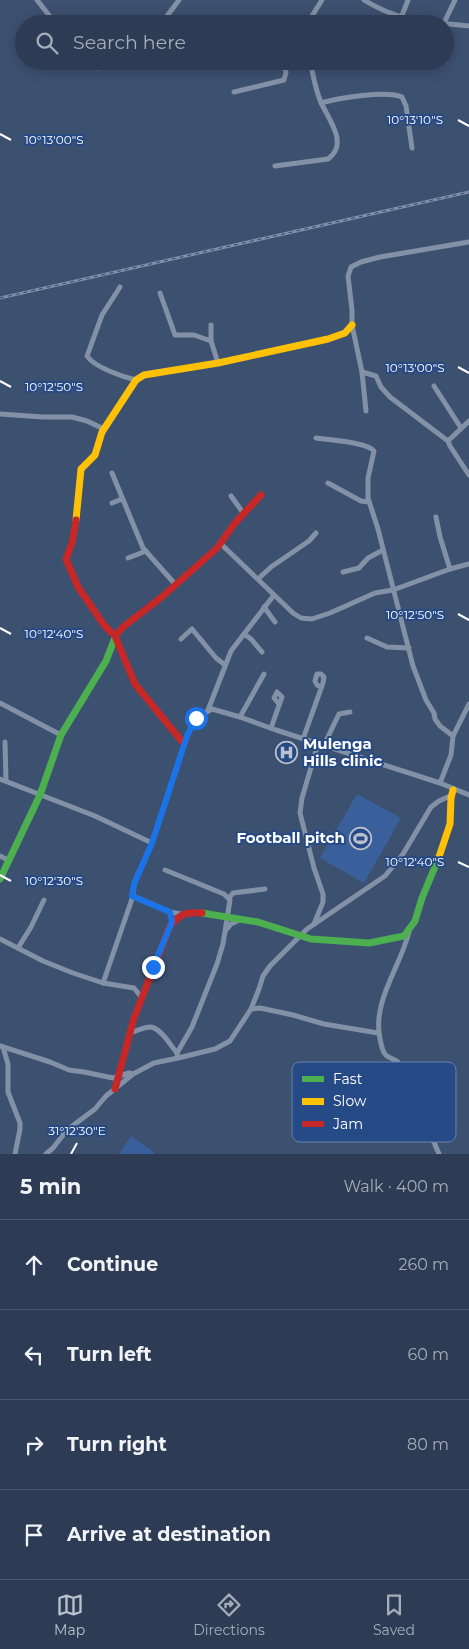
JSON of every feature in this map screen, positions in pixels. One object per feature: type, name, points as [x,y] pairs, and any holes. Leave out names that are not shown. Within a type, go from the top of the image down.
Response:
[{"type":"street","points":[[37,0],[49,15]]},
{"type":"street","points":[[168,15],[179,0]]},
{"type":"street","points":[[313,15],[322,0]]},
{"type":"street","points":[[364,0],[394,15]]},
{"type":"street","points":[[402,15],[408,0]]},
{"type":"street","points":[[448,15],[455,0]]},
{"type":"street","points":[[454,24],[469,26]]},
{"type":"street","points":[[234,92],[284,80],[285,70]]},
{"type":"street","points":[[275,166],[328,159],[333,155],[338,143],[337,134],[321,103],[312,70]]},
{"type":"street","points":[[321,103],[360,96],[400,95],[406,106],[412,148]]},
{"type":"street","points":[[366,411],[362,372],[352,325],[348,276],[351,267],[380,257],[469,242]]},
{"type":"street","points":[[120,287],[102,315],[87,356],[88,359],[99,366],[136,380]]},
{"type":"street","points":[[160,293],[175,335],[194,335],[211,341]]},
{"type":"street","points":[[210,325],[211,341],[218,363]]},
{"type":"street","points":[[184,744],[136,684],[115,636],[104,625],[78,587],[66,559],[72,543],[77,516],[81,469],[95,455],[104,429],[136,380],[144,375],[218,363],[342,335],[352,325]]},
{"type":"street","points":[[362,372],[376,376],[381,387],[390,397],[448,441],[469,475]]},
{"type":"street","points":[[434,386],[461,428]]},
{"type":"street","points":[[0,414],[72,417],[87,421],[104,429]]},
{"type":"street","points":[[448,441],[469,421]]},
{"type":"street","points":[[316,438],[346,442],[371,448],[374,451],[368,478],[369,502],[409,648],[420,684],[435,719],[440,726],[453,736]]},
{"type":"street","points":[[112,473],[117,480],[136,535],[146,551],[175,584]]},
{"type":"street","points":[[328,483],[361,501],[369,502]]},
{"type":"street","points":[[0,879],[40,795],[61,735],[106,661],[115,636],[137,615],[163,596],[217,548],[230,529],[261,495]]},
{"type":"street","points":[[230,496],[244,514]]},
{"type":"street","points":[[112,504],[122,498]]},
{"type":"street","points":[[436,517],[450,569]]},
{"type":"street","points":[[258,579],[271,567],[309,541],[316,533]]},
{"type":"street","points":[[220,543],[293,614],[301,618],[312,619],[375,593],[393,590],[469,564]]},
{"type":"street","points":[[343,572],[359,568],[368,558],[383,550]]},
{"type":"street","points":[[128,558],[146,551]]},
{"type":"street","points":[[208,710],[231,651],[274,595]]},
{"type":"street","points":[[264,607],[275,622]]},
{"type":"street","points":[[181,639],[192,629],[216,658],[225,665]]},
{"type":"street","points":[[244,634],[262,652]]},
{"type":"street","points":[[367,638],[387,647],[409,648]]},
{"type":"street","points":[[240,716],[264,674]]},
{"type":"street","points":[[303,739],[321,687]]},
{"type":"street","points":[[0,703],[61,735]]},
{"type":"street","points":[[271,728],[279,704]]},
{"type":"street","points":[[440,784],[451,755],[453,736],[469,704]]},
{"type":"street","points":[[103,982],[132,896],[134,884],[152,843],[184,744],[196,718],[208,710],[212,709],[240,716],[440,784],[452,793],[469,795]]},
{"type":"street","points":[[314,924],[323,901],[323,894],[314,868],[300,812],[302,798],[321,745],[339,714],[350,712]]},
{"type":"street","points":[[5,742],[3,780],[94,816],[152,843]]},
{"type":"street","points":[[46,1154],[67,1130],[133,1074],[154,1063],[215,1049],[226,1044],[234,1037],[251,1009],[265,972],[314,924],[385,876],[403,854],[431,807],[452,793]]},
{"type":"street","points":[[398,1062],[384,1054],[377,1025],[379,1012],[409,932],[419,911],[422,894],[444,849],[452,814],[452,793]]},
{"type":"street","points":[[0,856],[8,860]]},
{"type":"street","points":[[165,870],[224,894],[229,898]]},
{"type":"street","points":[[178,1056],[217,964],[226,931],[229,898],[233,893],[266,890]]},
{"type":"street","points":[[132,896],[170,912],[181,914],[196,912],[228,916],[278,927],[311,939],[369,943],[400,938],[409,932]]},
{"type":"street","points":[[18,948],[44,900]]},
{"type":"street","points":[[170,912],[172,922]]},
{"type":"street","points":[[115,1089],[146,984],[172,922],[181,914]]},
{"type":"street","points":[[226,931],[232,924],[241,919]]},
{"type":"street","points":[[0,939],[43,961],[103,982],[134,988],[140,988],[146,984]]},
{"type":"street","points":[[134,988],[142,998]]},
{"type":"street","points":[[251,1009],[260,1008],[324,1024],[378,1033]]},
{"type":"street","points":[[130,1033],[146,1028],[155,1028],[178,1056]]},
{"type":"street","points":[[2,1047],[69,1070],[111,1078],[118,1078],[129,1073],[133,1074]]},
{"type":"street","points":[[2,1047],[8,1064],[8,1092],[20,1123],[15,1154]]},
{"type":"street","points":[[434,1142],[439,1154]]},
{"type":"shaded area","name":"Football pitch","points":[[357,794],[401,818],[364,883],[320,858]]},
{"type":"shaded area","points":[[131,1136],[154,1152],[153,1154],[119,1154]]},
{"type":"railway","points":[[0,298],[469,192]]},
{"type":"traffic: fast","points":[[0,879],[40,795],[61,735],[106,661],[116,635]]},
{"type":"traffic: fast","points":[[202,913],[258,922],[311,939],[369,943],[404,936],[415,921],[422,898],[439,857]]},
{"type":"traffic: slow","points":[[76,520],[81,469],[95,455],[102,432],[136,380],[144,375],[218,363],[328,339],[345,333],[352,325]]},
{"type":"traffic: slow","points":[[439,857],[450,824],[453,790]]},
{"type":"traffic: jam","points":[[116,635],[217,548],[235,523],[261,495]]},
{"type":"traffic: jam","points":[[76,520],[72,543],[66,559],[78,587],[104,625],[115,636],[135,684],[184,744]]},
{"type":"traffic: jam","points":[[115,1089],[134,1018],[170,926],[184,914],[202,913]]},
{"type":"place","name":"Mulenga Hills clinic","points":[[287,753]]},
{"type":"place","name":"Football pitch","points":[[361,838]]},
{"type":"route","points":[[153,967],[172,922],[171,916],[170,912],[132,896],[134,884],[152,843],[154,832],[187,736],[196,718]]}]
